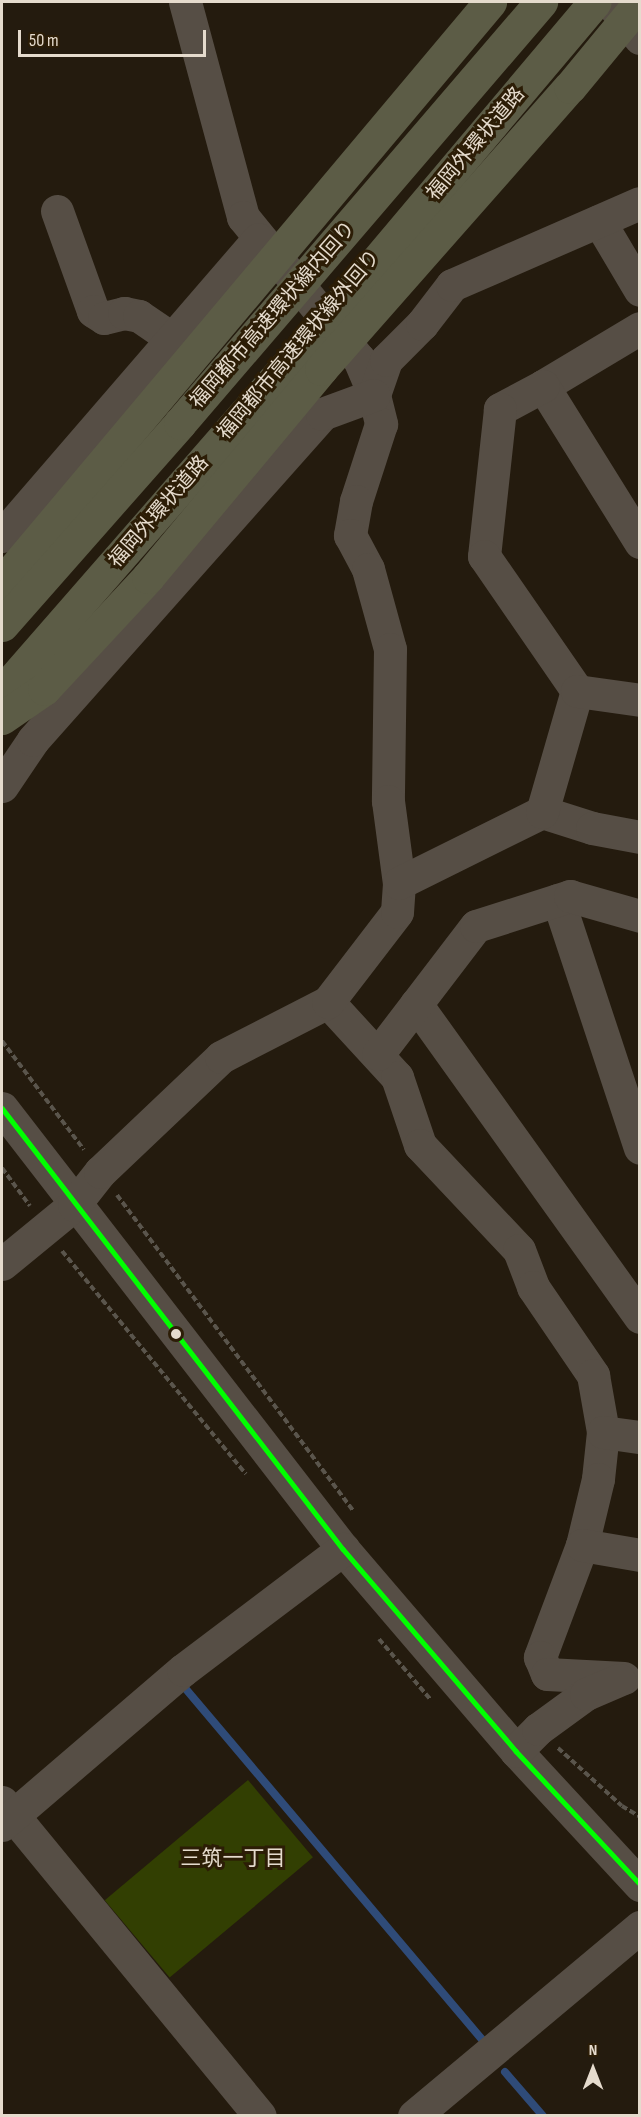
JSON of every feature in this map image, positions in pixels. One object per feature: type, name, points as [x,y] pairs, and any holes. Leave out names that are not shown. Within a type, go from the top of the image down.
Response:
[{"type":"highway","points":[[359,154],[409,80],[475,2]]},
{"type":"highway","points":[[2,583],[14,542],[359,154],[490,2]]},
{"type":"highway","points":[[2,617],[293,280],[528,2]]},
{"type":"highway","name":"福岡都市高速環状線内回り","points":[[2,624],[188,414],[541,2]]},
{"type":"highway","name":"福岡外環状道路","points":[[2,692],[326,321],[594,2]]},
{"type":"highway","name":"福岡都市高速環状線外回り","points":[[2,686],[214,445],[594,2]]},
{"type":"highway","points":[[2,718],[44,689],[148,577],[321,369],[570,87],[639,2]]},
{"type":"street","points":[[2,1264],[74,1205],[100,1172],[221,1057],[328,1002],[397,912],[399,883],[388,801],[390,649],[368,569],[350,535],[356,501],[381,424],[374,395],[359,359],[243,218],[185,2]]},
{"type":"street","points":[[610,2],[639,38]]},
{"type":"street","points":[[374,395],[386,360],[422,324],[452,285],[639,203]]},
{"type":"street","points":[[57,211],[93,311],[104,318],[124,313],[139,316],[174,340]]},
{"type":"street","points":[[599,221],[639,290]]},
{"type":"street","points":[[14,542],[174,340],[258,239]]},
{"type":"street","points":[[639,328],[543,386],[500,408],[484,556],[577,691],[639,700]]},
{"type":"street","points":[[543,386],[639,542]]},
{"type":"street","points":[[2,786],[33,740],[322,414],[374,395]]},
{"type":"street","points":[[542,812],[577,691]]},
{"type":"street","points":[[399,883],[542,812],[592,828],[639,837]]},
{"type":"street","points":[[378,1054],[476,926],[570,896],[639,916]]},
{"type":"street","points":[[558,900],[639,1148]]},
{"type":"street","points":[[328,1002],[397,1077],[420,1144],[519,1250],[533,1287],[593,1375],[603,1432],[598,1479],[582,1545],[540,1657],[547,1674],[632,1678]]},
{"type":"street","points":[[416,1004],[639,1317]]},
{"type":"street","points":[[2,1108],[74,1205],[343,1549],[526,1740],[600,1840],[639,1885]]},
{"type":"street","points":[[603,1432],[639,1437]]},
{"type":"street","points":[[582,1545],[639,1555]]},
{"type":"street","points":[[260,2115],[5,1814],[183,1670],[343,1549]]},
{"type":"street","points":[[526,1740],[586,1694],[632,1678]]},
{"type":"street","points":[[600,1840],[639,1854]]},
{"type":"street","points":[[414,2115],[639,1927]]},
{"type":"path","points":[[2,1041],[360,1520]]},
{"type":"path","points":[[526,1740],[639,1817]]},
{"type":"green space","points":[[248,1780],[313,1857],[170,1978],[105,1900]]},
{"type":"waterway","points":[[185,1688],[482,2040]]},
{"type":"waterway","points":[[505,2072],[543,2116]]},
{"type":"transit line","points":[[2,1108],[343,1549],[516,1751],[640,1884]]},
{"type":"district","name":"三筑一丁目","points":[[233,1859]]}]
